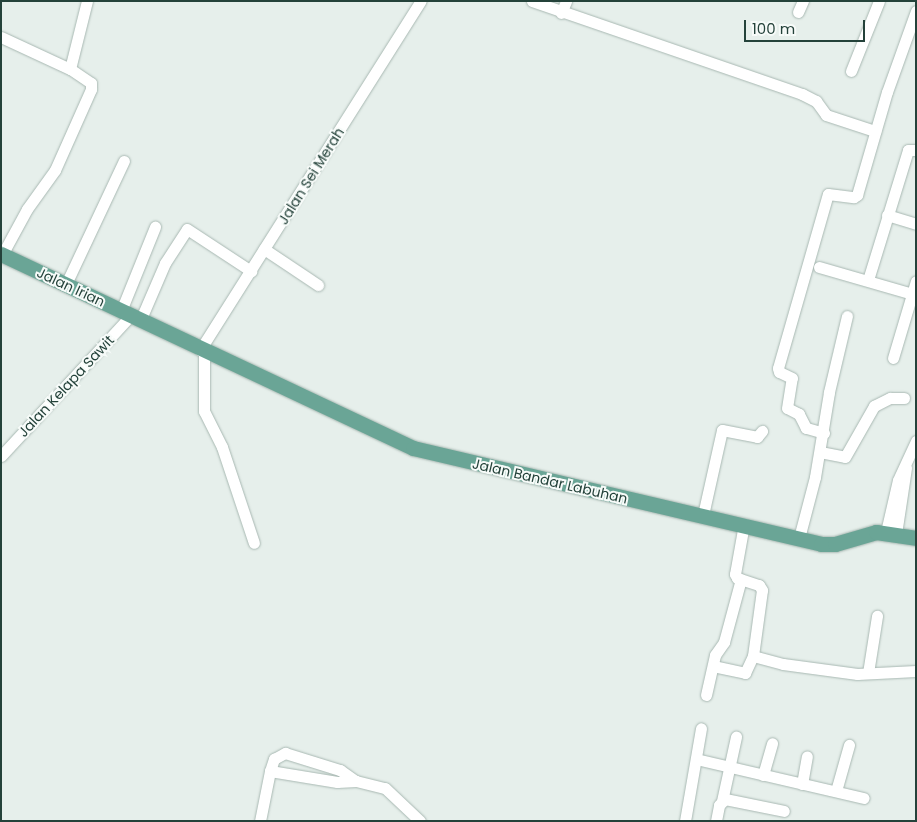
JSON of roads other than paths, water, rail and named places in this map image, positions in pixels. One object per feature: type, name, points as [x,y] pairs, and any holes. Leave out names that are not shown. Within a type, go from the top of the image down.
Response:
[{"type":"main road","name":"Jalan Irian","points":[[2,254],[202,351]]},
{"type":"main road","name":"Jalan Bandar Labuhan","points":[[202,351],[413,448],[829,545],[891,533],[916,538]]},
{"type":"street","points":[[70,69],[87,1]]},
{"type":"street","name":"Jalan Sei Merah","points":[[202,351],[264,249],[421,1]]},
{"type":"street","points":[[532,1],[561,13],[802,94],[816,101],[826,115],[875,131]]},
{"type":"street","points":[[561,13],[566,1]]},
{"type":"street","points":[[850,71],[879,1]]},
{"type":"street","points":[[824,433],[806,428],[799,414],[787,408],[792,378],[779,372],[778,368],[828,194],[857,196],[875,131],[916,10]]},
{"type":"street","points":[[1,36],[70,69],[91,83],[91,89],[55,170],[27,209],[2,254]]},
{"type":"street","points":[[868,280],[886,215],[908,150],[916,150]]},
{"type":"street","points":[[66,284],[124,160]]},
{"type":"street","points":[[886,215],[916,224]]},
{"type":"street","points":[[130,316],[155,227]]},
{"type":"street","points":[[130,316],[187,230],[251,271]]},
{"type":"street","points":[[264,249],[318,285]]},
{"type":"street","points":[[819,267],[914,294]]},
{"type":"street","points":[[893,358],[914,294],[916,281]]},
{"type":"street","name":"Jalan Kelapa Sawit","points":[[1,456],[130,316]]},
{"type":"street","points":[[799,538],[820,452],[829,392],[847,316]]},
{"type":"street","points":[[202,351],[201,386],[204,410],[222,448],[254,543]]},
{"type":"street","points":[[820,452],[845,457],[874,406],[890,398],[904,398]]},
{"type":"street","points":[[703,515],[722,430],[757,438],[762,430]]},
{"type":"street","points":[[891,533],[906,468],[916,441]]},
{"type":"street","points":[[712,666],[745,673],[754,656],[762,590],[759,585],[737,578],[735,571],[744,524]]},
{"type":"street","points":[[706,695],[715,655],[724,642],[741,579]]},
{"type":"street","points":[[868,674],[877,616]]},
{"type":"street","points":[[754,656],[783,664],[868,674],[895,670],[916,671]]},
{"type":"street","points":[[685,821],[701,728]]},
{"type":"street","points":[[716,821],[736,737]]},
{"type":"street","points":[[763,775],[772,742]]},
{"type":"street","points":[[836,792],[849,745]]},
{"type":"street","points":[[260,821],[270,771],[277,756],[285,753],[340,770],[356,781]]},
{"type":"street","points":[[802,784],[807,756]]},
{"type":"street","points":[[696,759],[864,798]]},
{"type":"street","points":[[270,771],[337,782],[356,781],[385,788],[420,821]]},
{"type":"street","points":[[722,801],[725,799],[784,812]]}]
